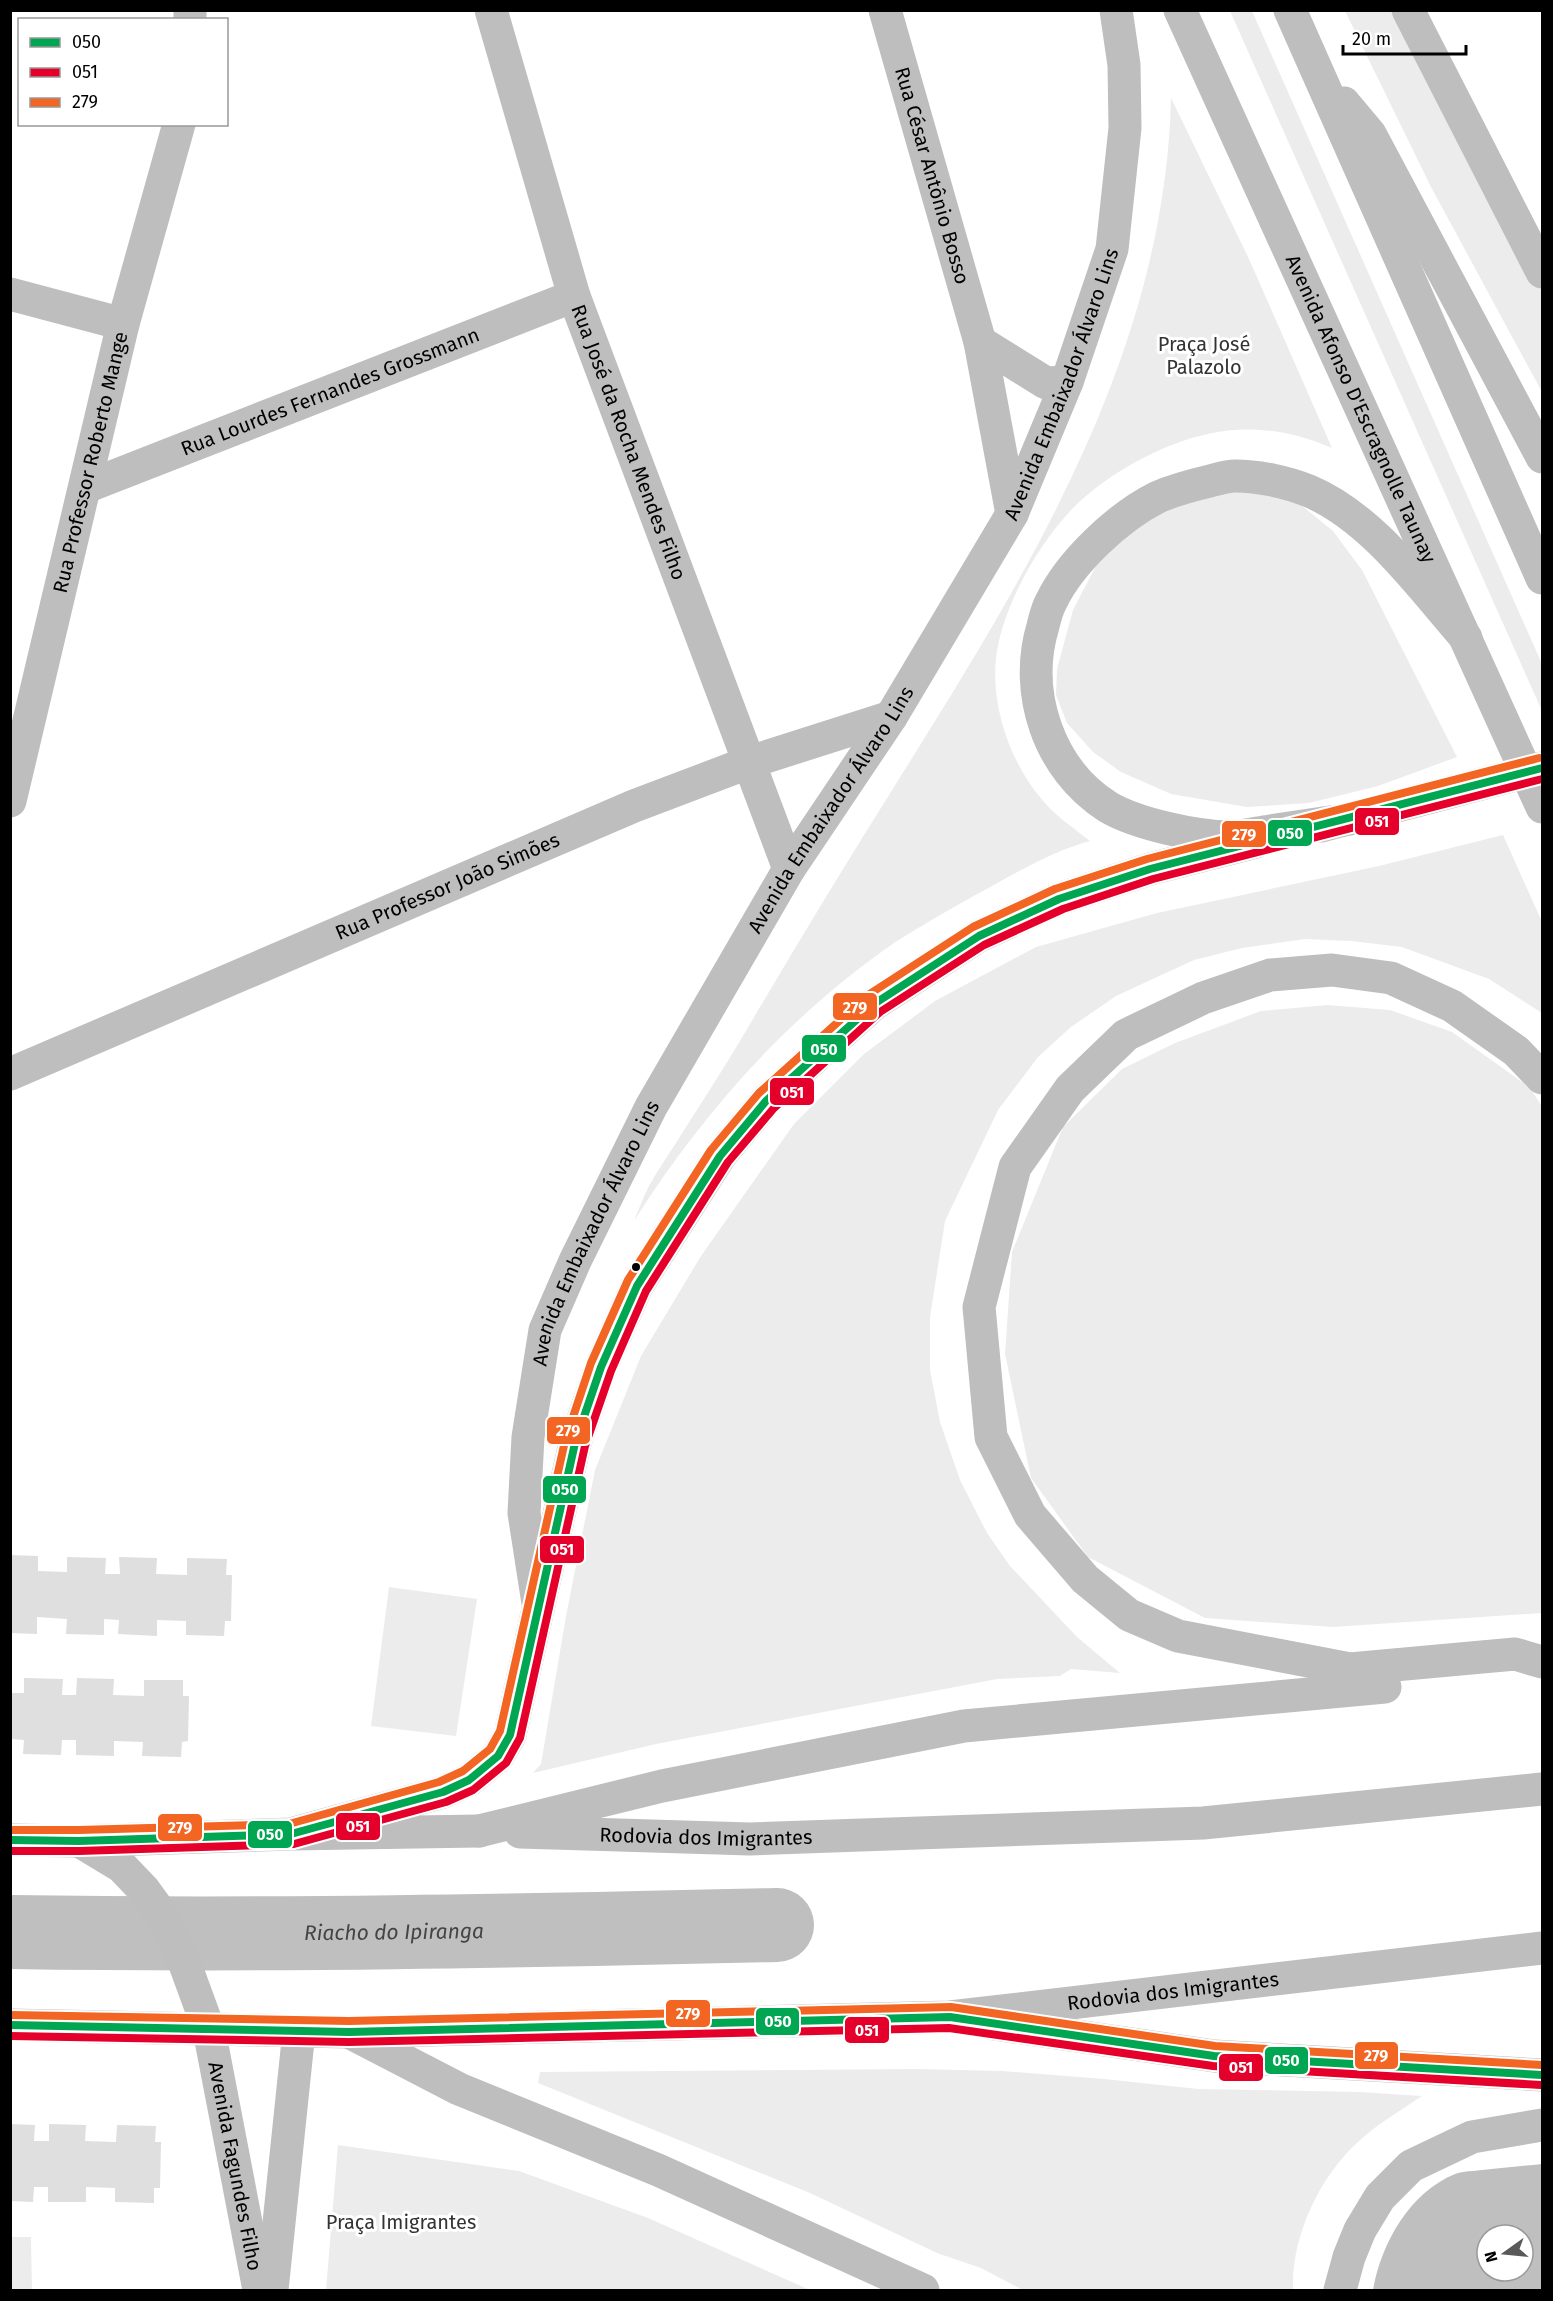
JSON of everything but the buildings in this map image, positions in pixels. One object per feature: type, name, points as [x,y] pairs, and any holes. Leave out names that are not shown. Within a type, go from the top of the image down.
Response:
[{"type":"main road","name":"Rua José da Rocha Mendes Filho","points":[[491,10],[574,296],[789,868]]},
{"type":"main road","name":"Rua César Antônio Bosso","points":[[885,10],[980,342],[1012,514]]},
{"type":"main road","name":"Avenida Embaixador Álvaro Lins","points":[[538,1603],[524,1513],[528,1437],[545,1330],[575,1261],[651,1107],[789,868],[891,717],[1012,514],[1067,382],[1113,249],[1125,129],[1124,66],[1116,10]]},
{"type":"main road","name":"Avenida Afonso D'Escragnolle Taunay","points":[[1180,10],[1542,807]]},
{"type":"main road","points":[[1290,10],[1542,578]]},
{"type":"main road","points":[[1408,10],[1542,272]]},
{"type":"main road","points":[[1319,75],[1370,134],[1542,457]]},
{"type":"main road","name":"Rua Professor Roberto Mange","points":[[10,801],[123,324],[178,126]]},
{"type":"main road","points":[[10,294],[123,324]]},
{"type":"main road","name":"Rua Lourdes Fernandes Grossmann","points":[[86,487],[574,296]]},
{"type":"main road","points":[[980,342],[1046,383],[1067,382]]},
{"type":"main road","points":[[1350,819],[1230,837],[1152,825],[1109,807],[1086,789],[1064,765],[1051,741],[1040,710],[1035,675],[1039,639],[1050,603],[1062,583],[1096,544],[1125,517],[1158,497],[1195,484],[1234,476],[1272,480],[1309,491],[1346,513],[1383,543],[1466,638]]},
{"type":"main road","name":"Rua Professor João Simões","points":[[10,1074],[634,806],[750,762],[891,717]]},
{"type":"main road","points":[[291,1834],[443,1792],[469,1780],[498,1756],[510,1735],[575,1443],[601,1367],[637,1286],[720,1156],[766,1101],[874,1004],[979,936],[1059,899],[1149,868],[1350,819],[1542,768]]},
{"type":"main road","points":[[1542,1078],[1516,1051],[1452,1006],[1391,978],[1332,970],[1270,975],[1203,998],[1126,1035],[1070,1089],[1015,1167],[979,1307],[991,1437],[1030,1515],[1085,1579],[1129,1615],[1178,1636],[1350,1669],[1515,1654],[1542,1662]]},
{"type":"main road","points":[[10,1840],[79,1841],[479,1831],[662,1786],[964,1726],[1542,1672]]},
{"type":"main road","name":"Rodovia dos Imigrantes","points":[[479,1831],[750,1839],[1203,1823],[1542,1789]]},
{"type":"main road","name":"Avenida Fagundes Filho","points":[[79,1841],[122,1867],[144,1890],[165,1919],[186,1968],[209,2030],[259,2290]]},
{"type":"main road","name":"Rodovia dos Imigrantes","points":[[10,2025],[349,2032],[950,2017],[1542,1948]]},
{"type":"main road","points":[[950,2017],[1214,2056],[1542,2075]]},
{"type":"main road","points":[[272,2290],[299,2031]]},
{"type":"main road","points":[[349,2032],[459,2090],[658,2170],[923,2290]]},
{"type":"main road","points":[[1341,2290],[1348,2257],[1360,2230],[1380,2197],[1411,2166],[1473,2137],[1542,2125]]},
{"type":"green space","points":[[1230,11],[1252,11],[1542,664],[1542,711]]},
{"type":"green space","points":[[1345,11],[1397,11],[1542,286],[1542,392],[1431,187]]},
{"type":"green space","name":"Praça José Palazolo","points":[[1171,98],[1249,259],[1332,448],[1302,437],[1271,431],[1224,431],[1191,438],[1155,452],[1105,481],[1090,492],[1064,518],[1026,572],[1008,612],[997,651],[996,689],[1003,728],[1028,781],[1050,809],[1090,841],[1033,864],[928,922],[897,941],[820,1000],[751,1068],[719,1104],[689,1142],[634,1221],[655,1175],[732,1054],[992,626],[1038,544],[1080,460],[1116,373],[1144,284],[1163,193]]},
{"type":"green space","points":[[1252,489],[1301,505],[1333,531],[1362,570],[1457,757],[1378,786],[1309,803],[1247,807],[1171,794],[1121,772],[1093,752],[1067,723],[1056,695],[1057,669],[1073,610],[1098,562],[1141,520],[1198,496]]},
{"type":"green space","points":[[1503,835],[1542,922],[1542,1013],[1489,979],[1402,947],[1305,939],[1242,948],[1194,960],[1116,996],[1071,1027],[1038,1057],[998,1110],[945,1221],[930,1317],[930,1370],[940,1422],[960,1480],[987,1533],[1010,1566],[1077,1637],[1120,1673],[1071,1669],[1060,1676],[997,1679],[656,1744],[533,1773],[541,1764],[566,1616],[595,1470],[641,1356],[701,1256],[794,1124],[864,1054],[935,1001],[1036,947],[1157,913],[1379,866]]},
{"type":"green space","points":[[1327,1005],[1390,1010],[1452,1032],[1529,1087],[1542,1106],[1542,1613],[1333,1627],[1205,1618],[1088,1557],[1031,1478],[1005,1354],[1012,1252],[1063,1127],[1122,1069],[1175,1043],[1261,1011]]},
{"type":"green space","points":[[389,1587],[477,1599],[456,1736],[371,1726]]},
{"type":"green space","points":[[916,2069],[1002,2071],[1198,2089],[1360,2092],[1422,2096],[1365,2135],[1331,2173],[1320,2190],[1302,2230],[1294,2270],[1293,2290],[1023,2290],[981,2268],[937,2253],[810,2193],[538,2083],[540,2072]]},
{"type":"green space","name":"Praça Imigrantes","points":[[338,2145],[519,2171],[648,2218],[810,2290],[326,2290]]},
{"type":"green space","points":[[11,2237],[31,2237],[32,2290],[11,2290]]},
{"type":"shaded area","points":[[1542,2164],[1542,2290],[1373,2290],[1390,2238],[1411,2207],[1439,2183],[1455,2174]]},
{"type":"waterway","name":"Riacho do Ipiranga","points":[[10,1932],[394,1932],[777,1925]]},
{"type":"transit line","name":"279","points":[[10,1830],[289,1824],[439,1782],[463,1771],[490,1749],[500,1731],[565,1441],[591,1363],[628,1280],[711,1150],[759,1093],[868,995],[973,927],[1055,889],[1147,859],[1539,758]]},
{"type":"transit line","name":"050","points":[[10,1840],[79,1841],[291,1834],[443,1792],[469,1780],[498,1756],[510,1735],[575,1443],[601,1367],[637,1286],[720,1156],[766,1101],[874,1004],[979,936],[1059,899],[1150,869],[1542,768]]},
{"type":"transit line","name":"051","points":[[10,1851],[294,1844],[446,1802],[473,1790],[506,1763],[520,1738],[585,1446],[611,1371],[646,1291],[728,1162],[774,1108],[880,1012],[984,945],[1063,909],[1153,879],[1542,779]]},
{"type":"transit line","name":"279","points":[[10,2015],[349,2021],[951,2007],[1215,2046],[1542,2065]]},
{"type":"transit line","name":"050","points":[[10,2025],[349,2032],[950,2017],[1214,2056],[1542,2075]]},
{"type":"transit line","name":"051","points":[[10,2036],[349,2042],[949,2028],[1213,2066],[1541,2085]]}]
